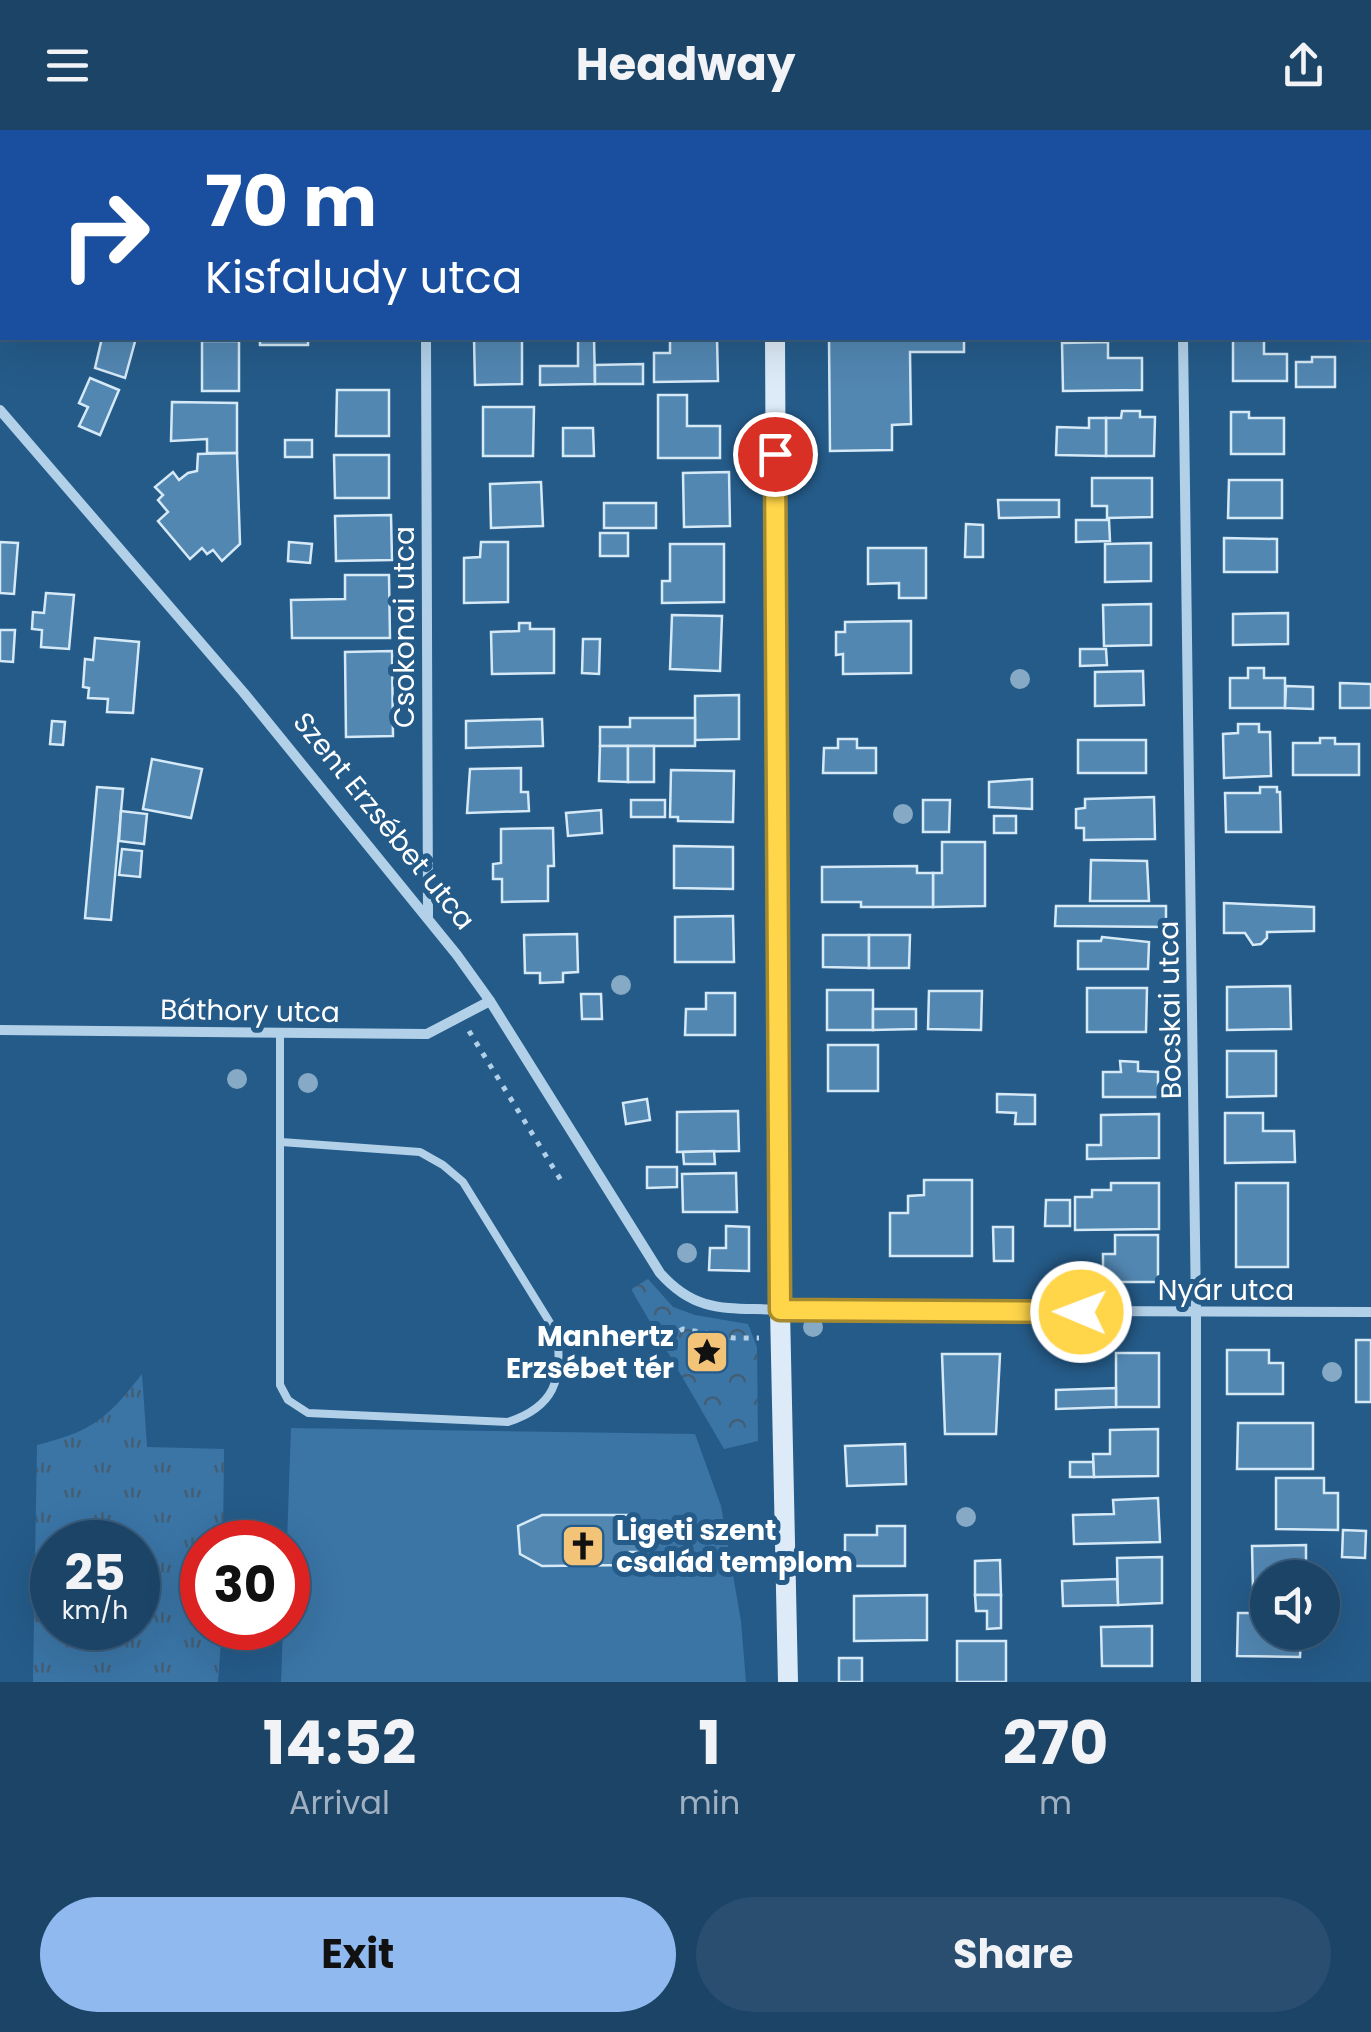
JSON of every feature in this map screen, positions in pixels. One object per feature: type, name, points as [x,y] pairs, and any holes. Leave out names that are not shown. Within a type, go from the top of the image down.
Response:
[{"type":"street","name":"Csokonai utca","points":[[426,340],[428,917]]},
{"type":"street","points":[[775,340],[780,1310],[788,1682]]},
{"type":"street","name":"Bocskai utca","points":[[1183,340],[1196,1313],[1196,1682]]},
{"type":"street","name":"Szent Erzsébet utca","points":[[0,410],[244,693],[428,917],[490,1001],[660,1273],[684,1296],[714,1308],[780,1310]]},
{"type":"street","name":"Báthory utca","points":[[0,1030],[427,1034],[490,1001]]},
{"type":"street","name":"Nyár utca","points":[[780,1310],[1371,1312]]},
{"type":"lane","points":[[280,1033],[280,1385],[288,1400],[308,1413],[508,1422],[532,1414],[548,1397],[556,1375],[560,1354],[557,1334],[463,1182],[420,1152],[281,1142]]},
{"type":"path","points":[[460,1018],[562,1182]]},
{"type":"path","points":[[657,1344],[683,1329],[734,1338],[782,1339]]},
{"type":"path","points":[[647,1540],[768,1539]]},
{"type":"green space","points":[[648,1279],[673,1307],[748,1324],[757,1347],[758,1441],[724,1449],[631,1289]]},
{"type":"green space","points":[[142,1374],[147,1447],[224,1449],[223,1520],[180,1520],[180,1650],[220,1650],[218,1682],[33,1682],[34,1650],[160,1650],[160,1520],[36,1520],[37,1445],[86,1428],[108,1413]]},
{"type":"green space","points":[[291,1428],[695,1434],[721,1506],[741,1621],[746,1682],[281,1682],[282,1650],[310,1650],[310,1520],[288,1520]]},
{"type":"building","points":[[102,340],[135,340],[125,378],[95,368]]},
{"type":"building","points":[[260,340],[308,340],[308,345],[260,345]]},
{"type":"building","points":[[474,340],[522,340],[522,384],[475,385]]},
{"type":"building","points":[[578,340],[594,340],[595,384],[540,385],[540,366],[578,366]]},
{"type":"building","points":[[670,340],[717,340],[718,381],[654,382],[654,353],[670,353]]},
{"type":"building","points":[[829,340],[964,340],[964,352],[910,352],[911,424],[892,425],[892,450],[830,451]]},
{"type":"building","points":[[1233,340],[1264,340],[1264,354],[1287,354],[1287,381],[1233,381]]},
{"type":"building","points":[[202,341],[239,341],[239,391],[202,391]]},
{"type":"building","points":[[1108,342],[1108,358],[1142,358],[1142,390],[1063,391],[1062,343]]},
{"type":"building","points":[[1312,357],[1335,357],[1335,387],[1296,387],[1296,362],[1312,362]]},
{"type":"building","points":[[643,364],[643,384],[595,384],[595,365]]},
{"type":"building","points":[[90,378],[119,390],[100,435],[79,426],[88,407],[79,403]]},
{"type":"building","points":[[337,390],[389,390],[389,436],[336,436]]},
{"type":"building","points":[[658,395],[687,395],[687,426],[720,426],[720,458],[658,458]]},
{"type":"building","points":[[172,402],[237,403],[237,453],[207,453],[207,439],[171,441]]},
{"type":"building","points":[[483,407],[534,407],[533,456],[483,456]]},
{"type":"building","points":[[1122,411],[1140,411],[1140,417],[1155,417],[1154,456],[1106,456],[1106,418],[1121,418]]},
{"type":"building","points":[[1231,412],[1249,412],[1249,418],[1284,418],[1284,454],[1231,454]]},
{"type":"building","points":[[1089,418],[1106,418],[1106,456],[1056,455],[1057,427],[1089,428]]},
{"type":"building","points":[[563,428],[593,428],[594,456],[563,456]]},
{"type":"building","points":[[285,440],[312,440],[312,457],[285,457]]},
{"type":"building","points":[[237,453],[240,544],[222,561],[213,550],[207,554],[202,548],[190,559],[158,521],[168,512],[158,500],[163,495],[155,487],[173,472],[179,480],[197,471],[198,454]]},
{"type":"building","points":[[334,455],[389,455],[389,498],[335,498]]},
{"type":"building","points":[[729,472],[730,526],[684,527],[683,473]]},
{"type":"building","points":[[1092,478],[1152,478],[1152,517],[1107,518],[1107,506],[1092,506]]},
{"type":"building","points":[[1229,480],[1282,480],[1282,518],[1228,518]]},
{"type":"building","points":[[541,482],[543,526],[491,528],[490,484]]},
{"type":"building","points":[[998,500],[1059,500],[1059,517],[999,518]]},
{"type":"building","points":[[604,503],[656,503],[656,528],[604,528]]},
{"type":"building","points":[[391,515],[392,560],[336,561],[335,516]]},
{"type":"building","points":[[1076,520],[1109,520],[1110,541],[1076,542]]},
{"type":"building","points":[[966,524],[983,525],[983,557],[965,557]]},
{"type":"building","points":[[600,533],[628,533],[628,556],[600,556]]},
{"type":"building","points":[[1224,538],[1277,539],[1277,572],[1224,572]]},
{"type":"building","points":[[0,542],[18,543],[14,594],[0,593]]},
{"type":"building","points":[[289,542],[312,544],[310,563],[288,561]]},
{"type":"building","points":[[481,542],[508,542],[508,602],[464,603],[464,558],[480,557]]},
{"type":"building","points":[[1151,543],[1151,581],[1105,582],[1105,544]]},
{"type":"building","points":[[670,544],[724,544],[724,602],[662,603],[662,581],[670,581]]},
{"type":"building","points":[[868,548],[926,548],[926,598],[899,598],[899,583],[868,584]]},
{"type":"building","points":[[345,575],[389,575],[390,638],[292,638],[291,600],[345,599]]},
{"type":"building","points":[[46,593],[74,595],[69,649],[41,647],[42,630],[32,629],[33,612],[44,613]]},
{"type":"building","points":[[1151,604],[1151,645],[1104,646],[1103,605]]},
{"type":"building","points":[[1288,613],[1288,644],[1233,645],[1233,614]]},
{"type":"building","points":[[672,615],[722,616],[720,671],[670,669]]},
{"type":"building","points":[[911,621],[911,673],[843,674],[843,654],[836,655],[836,632],[845,632],[845,622]]},
{"type":"building","points":[[519,623],[530,623],[530,629],[554,629],[554,673],[492,674],[491,632],[519,631]]},
{"type":"building","points":[[0,630],[15,630],[13,662],[0,661]]},
{"type":"building","points":[[95,638],[139,642],[133,713],[107,712],[108,699],[88,698],[89,688],[83,687],[85,659],[93,660]]},
{"type":"building","points":[[583,639],[600,639],[599,674],[582,673]]},
{"type":"building","points":[[1080,649],[1106,649],[1107,665],[1080,666]]},
{"type":"building","points":[[392,651],[393,736],[346,737],[345,652]]},
{"type":"building","points":[[1248,668],[1264,668],[1264,678],[1285,678],[1285,708],[1230,708],[1230,678],[1248,678]]},
{"type":"building","points":[[1143,671],[1144,705],[1095,706],[1095,672]]},
{"type":"building","points":[[1340,683],[1371,684],[1371,708],[1340,708]]},
{"type":"building","points":[[1286,686],[1313,687],[1313,709],[1285,708]]},
{"type":"building","points":[[739,695],[739,739],[695,740],[695,696]]},
{"type":"building","points":[[630,718],[695,718],[695,746],[600,746],[600,727],[630,727]]},
{"type":"building","points":[[542,719],[543,746],[466,748],[466,721]]},
{"type":"building","points":[[52,721],[65,722],[63,745],[50,744]]},
{"type":"building","points":[[1238,724],[1259,724],[1259,732],[1270,732],[1271,776],[1224,778],[1223,734],[1238,733]]},
{"type":"building","points":[[1320,738],[1335,738],[1335,744],[1359,744],[1359,775],[1293,775],[1293,743],[1320,743]]},
{"type":"building","points":[[838,739],[857,739],[857,748],[876,748],[876,773],[823,773],[824,748],[838,748]]},
{"type":"building","points":[[1078,740],[1146,740],[1146,773],[1078,773]]},
{"type":"building","points":[[600,746],[628,746],[628,782],[599,781]]},
{"type":"building","points":[[628,746],[654,746],[654,782],[628,782]]},
{"type":"building","points":[[152,759],[202,769],[191,818],[143,809]]},
{"type":"building","points":[[521,768],[521,792],[528,792],[529,811],[467,813],[470,769]]},
{"type":"building","points":[[671,770],[734,771],[733,822],[678,821],[678,817],[670,817]]},
{"type":"building","points":[[1032,779],[1032,809],[989,807],[989,782]]},
{"type":"building","points":[[97,787],[123,789],[111,920],[85,918]]},
{"type":"building","points":[[1260,787],[1277,787],[1280,792],[1281,832],[1226,832],[1225,793],[1260,793]]},
{"type":"building","points":[[1154,797],[1155,839],[1084,840],[1084,828],[1076,828],[1076,809],[1085,808],[1085,799]]},
{"type":"building","points":[[631,800],[665,800],[665,817],[631,817]]},
{"type":"building","points":[[923,800],[950,800],[949,832],[923,832]]},
{"type":"building","points":[[601,810],[602,833],[568,836],[566,813]]},
{"type":"building","points":[[121,811],[147,814],[144,844],[119,841]]},
{"type":"building","points":[[994,816],[1016,816],[1016,833],[994,833]]},
{"type":"building","points":[[553,828],[554,866],[548,866],[548,901],[502,902],[502,879],[493,879],[493,864],[501,863],[501,829]]},
{"type":"building","points":[[942,842],[985,842],[985,906],[933,907],[933,873],[942,873]]},
{"type":"building","points":[[674,846],[733,847],[733,889],[674,888]]},
{"type":"building","points":[[122,849],[142,851],[140,877],[119,875]]},
{"type":"building","points":[[1091,860],[1147,861],[1149,901],[1090,901]]},
{"type":"building","points":[[917,866],[917,873],[933,873],[933,907],[861,907],[861,902],[822,902],[822,867]]},
{"type":"building","points":[[1224,903],[1314,907],[1314,931],[1267,932],[1261,944],[1253,945],[1245,933],[1224,933]]},
{"type":"building","points":[[1056,906],[1166,906],[1166,927],[1055,926]]},
{"type":"building","points":[[733,916],[734,962],[675,962],[675,917]]},
{"type":"building","points":[[577,934],[578,972],[563,973],[563,982],[540,983],[540,973],[525,973],[524,935]]},
{"type":"building","points":[[823,935],[869,935],[869,968],[823,967]]},
{"type":"building","points":[[869,935],[910,935],[909,968],[869,968]]},
{"type":"building","points":[[1102,937],[1149,942],[1148,969],[1078,969],[1078,941],[1101,941]]},
{"type":"building","points":[[1290,986],[1291,1029],[1227,1030],[1227,987]]},
{"type":"building","points":[[1087,988],[1147,988],[1146,1032],[1087,1032]]},
{"type":"building","points":[[827,990],[873,990],[873,1030],[827,1030]]},
{"type":"building","points":[[929,991],[982,991],[981,1030],[928,1029]]},
{"type":"building","points":[[706,993],[735,993],[735,1035],[685,1035],[686,1009],[706,1009]]},
{"type":"building","points":[[581,994],[601,994],[602,1019],[582,1019]]},
{"type":"building","points":[[873,1009],[916,1009],[916,1029],[873,1030]]},
{"type":"building","points":[[828,1045],[878,1045],[878,1091],[828,1091]]},
{"type":"building","points":[[1227,1051],[1276,1051],[1276,1096],[1227,1097]]},
{"type":"building","points":[[1120,1061],[1138,1062],[1138,1071],[1158,1072],[1158,1097],[1103,1097],[1103,1072],[1121,1072]]},
{"type":"building","points":[[997,1094],[1035,1095],[1035,1124],[1015,1124],[1016,1113],[997,1112]]},
{"type":"building","points":[[647,1099],[650,1120],[626,1124],[623,1103]]},
{"type":"building","points":[[738,1111],[739,1151],[677,1152],[677,1112]]},
{"type":"building","points":[[1225,1113],[1263,1113],[1263,1131],[1294,1131],[1295,1162],[1225,1163]]},
{"type":"building","points":[[1159,1114],[1159,1158],[1087,1159],[1087,1145],[1101,1145],[1101,1115]]},
{"type":"building","points":[[714,1151],[715,1164],[684,1164],[683,1152]]},
{"type":"building","points":[[647,1167],[677,1167],[677,1187],[647,1188]]},
{"type":"building","points":[[736,1173],[737,1212],[683,1212],[682,1174]]},
{"type":"building","points":[[924,1180],[972,1180],[972,1256],[890,1256],[890,1213],[908,1213],[908,1196],[924,1195]]},
{"type":"building","points":[[1111,1183],[1159,1183],[1159,1229],[1075,1230],[1075,1197],[1092,1197],[1092,1190],[1111,1190]]},
{"type":"building","points":[[1236,1183],[1288,1183],[1288,1267],[1236,1267]]},
{"type":"building","points":[[1046,1200],[1070,1200],[1070,1226],[1045,1226]]},
{"type":"building","points":[[726,1226],[749,1227],[749,1271],[709,1270],[710,1248],[726,1248]]},
{"type":"building","points":[[993,1227],[1013,1227],[1013,1261],[994,1261]]},
{"type":"building","points":[[1115,1235],[1158,1235],[1158,1282],[1103,1282],[1103,1254],[1115,1254]]},
{"type":"building","points":[[1356,1340],[1371,1340],[1371,1402],[1356,1402]]},
{"type":"building","points":[[1227,1350],[1269,1350],[1269,1363],[1283,1363],[1283,1394],[1227,1394]]},
{"type":"building","points":[[1116,1353],[1159,1353],[1159,1407],[1116,1407]]},
{"type":"building","points":[[942,1354],[1000,1354],[996,1434],[945,1434]]},
{"type":"building","points":[[1116,1388],[1116,1407],[1056,1409],[1056,1390]]},
{"type":"building","points":[[1238,1423],[1313,1423],[1313,1469],[1237,1469]]},
{"type":"building","points":[[1158,1429],[1158,1476],[1094,1477],[1093,1454],[1110,1454],[1110,1430]]},
{"type":"building","points":[[905,1444],[906,1484],[847,1486],[845,1446]]},
{"type":"building","points":[[1070,1462],[1093,1462],[1094,1477],[1070,1477]]},
{"type":"building","points":[[1276,1478],[1324,1478],[1324,1493],[1338,1493],[1338,1530],[1276,1529]]},
{"type":"building","points":[[1158,1498],[1160,1542],[1074,1544],[1073,1515],[1114,1514],[1113,1500]]},
{"type":"building","name":"Ligeti szent család templom","points":[[542,1515],[630,1515],[630,1527],[647,1527],[647,1552],[630,1552],[630,1565],[542,1566],[520,1554],[518,1526]]},
{"type":"building","points":[[877,1526],[905,1526],[905,1566],[845,1566],[845,1535],[877,1535]]},
{"type":"building","points":[[1343,1530],[1366,1531],[1365,1558],[1342,1557]]},
{"type":"building","points":[[1306,1545],[1306,1560],[1252,1560],[1252,1546]]},
{"type":"building","points":[[1162,1557],[1162,1603],[1118,1605],[1117,1558]]},
{"type":"building","points":[[1000,1560],[1001,1595],[975,1595],[975,1561]]},
{"type":"building","points":[[1117,1579],[1118,1605],[1063,1606],[1062,1581]]},
{"type":"building","points":[[927,1595],[927,1640],[854,1641],[854,1596]]},
{"type":"building","points":[[975,1595],[1001,1595],[1001,1628],[987,1629],[987,1611],[976,1611]]},
{"type":"building","points":[[1238,1613],[1250,1613],[1250,1650],[1300,1650],[1300,1657],[1237,1656]]},
{"type":"building","points":[[1152,1626],[1152,1666],[1102,1666],[1101,1627]]},
{"type":"building","points":[[957,1641],[1006,1641],[1006,1682],[957,1682]]},
{"type":"building","points":[[839,1658],[862,1658],[862,1682],[839,1682]]},
{"type":"place","name":"Manhertz Erzsébet tér","points":[[707,1352]]},
{"type":"place","name":"Ligeti szent család templom","points":[[583,1546]]},
{"type":"route","points":[[775,454],[780,1310],[1081,1312]]}]
